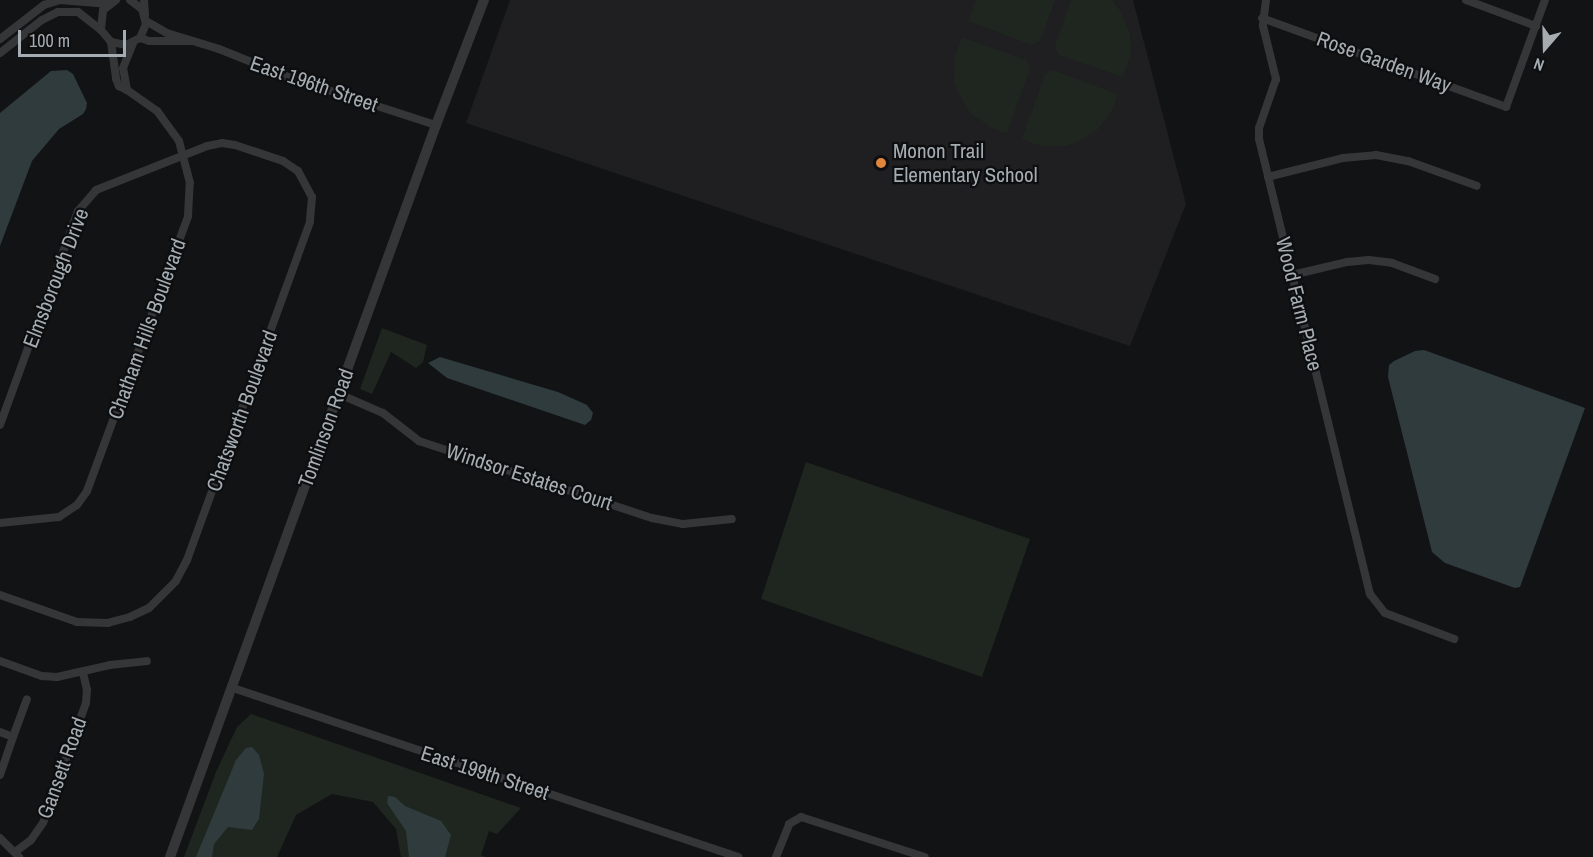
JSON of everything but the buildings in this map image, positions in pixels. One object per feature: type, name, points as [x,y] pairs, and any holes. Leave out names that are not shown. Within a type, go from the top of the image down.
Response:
[{"type":"street","points":[[32,0],[44,18]]},
{"type":"street","points":[[0,39],[38,9],[60,0],[114,1]]},
{"type":"street","name":"East 196th Street","points":[[130,0],[136,3],[145,18],[167,33],[297,80],[436,125]]},
{"type":"street","points":[[127,90],[123,68],[145,18],[144,0]]},
{"type":"street","name":"Tomlinson Road","points":[[170,857],[436,125],[484,0]]},
{"type":"street","name":"Wood Farm Place","points":[[1266,0],[1262,18],[1276,72],[1258,134],[1368,586],[1378,607],[1393,616],[1454,639]]},
{"type":"street","points":[[1466,0],[1536,26],[1545,0]]},
{"type":"street","points":[[101,30],[100,16],[114,1]]},
{"type":"street","points":[[0,53],[44,18],[58,12],[78,12],[101,30],[111,42]]},
{"type":"street","name":"Rose Garden Way","points":[[1262,18],[1506,107],[1536,26]]},
{"type":"street","name":"East 196th Street","points":[[111,42],[118,45],[137,40],[193,41]]},
{"type":"street","name":"Chatham Hills Boulevard","points":[[0,523],[59,517],[77,505],[87,491],[188,216],[190,183],[184,155],[175,133],[161,116],[119,86],[116,80],[111,42]]},
{"type":"street","name":"Chatsworth Boulevard","points":[[0,595],[77,622],[108,623],[139,613],[157,601],[176,581],[188,560],[308,228],[313,203],[305,180],[294,167],[283,161],[226,143],[211,145],[184,155]]},
{"type":"street","name":"Elmsborough Drive","points":[[0,425],[80,208],[100,187],[184,155]]},
{"type":"street","points":[[1268,177],[1343,158],[1376,155],[1408,161],[1477,186]]},
{"type":"street","points":[[1292,275],[1347,262],[1369,260],[1392,263],[1435,279]]},
{"type":"street","name":"Windsor Estates Court","points":[[339,394],[383,413],[419,441],[652,518],[683,524],[732,519]]},
{"type":"street","points":[[0,661],[49,677],[83,673],[110,664],[147,661]]},
{"type":"street","name":"Gansett Road","points":[[17,854],[43,823],[86,703],[87,690],[83,673]]},
{"type":"street","name":"East 199th Street","points":[[233,688],[738,857]]},
{"type":"street","points":[[0,775],[27,699]]},
{"type":"street","points":[[0,732],[13,737]]},
{"type":"street","points":[[776,857],[789,824],[801,817],[925,857]]},
{"type":"street","points":[[0,838],[17,854]]},
{"type":"shaded area","name":"Monon Trail Elementary School","points":[[510,0],[1133,0],[1186,204],[1130,346],[466,123]]},
{"type":"shaded area","points":[[976,0],[1055,0],[1040,41],[1032,45],[968,21]]},
{"type":"shaded area","points":[[1071,0],[1112,0],[1121,12],[1130,34],[1131,46],[1123,77],[1059,55],[1055,46]]},
{"type":"shaded area","points":[[962,37],[1026,60],[1030,69],[1007,133],[994,129],[971,114],[958,92],[954,81],[955,57]]},
{"type":"shaded area","points":[[67,70],[73,74],[87,103],[86,109],[83,114],[59,129],[32,161],[0,246],[0,113],[51,71]]},
{"type":"shaded area","points":[[1053,70],[1117,94],[1114,107],[1098,129],[1076,143],[1065,146],[1041,146],[1022,139],[1045,74]]},
{"type":"shaded area","points":[[382,328],[427,345],[423,362],[416,368],[391,352],[372,394],[360,389]]},
{"type":"shaded area","points":[[1424,350],[1585,408],[1520,587],[1515,588],[1445,563],[1432,552],[1388,377],[1389,365],[1394,361],[1415,351]]},
{"type":"shaded area","points":[[440,357],[558,392],[587,405],[593,413],[591,420],[585,425],[447,378],[428,363]]},
{"type":"shaded area","points":[[806,462],[1030,539],[982,677],[761,599]]},
{"type":"shaded area","points":[[251,714],[521,808],[497,834],[489,831],[481,855],[485,857],[401,857],[396,829],[373,802],[332,794],[296,815],[277,857],[184,857],[216,772],[237,727]]},
{"type":"shaded area","points":[[252,747],[259,755],[264,774],[259,819],[252,830],[228,827],[214,844],[212,857],[196,857],[236,760],[246,748]]},
{"type":"shaded area","points":[[388,796],[395,797],[405,806],[441,821],[451,835],[445,857],[409,857],[406,831],[387,803]]},
{"type":"place","name":"Monon Trail Elementary School","points":[[881,163]]}]
